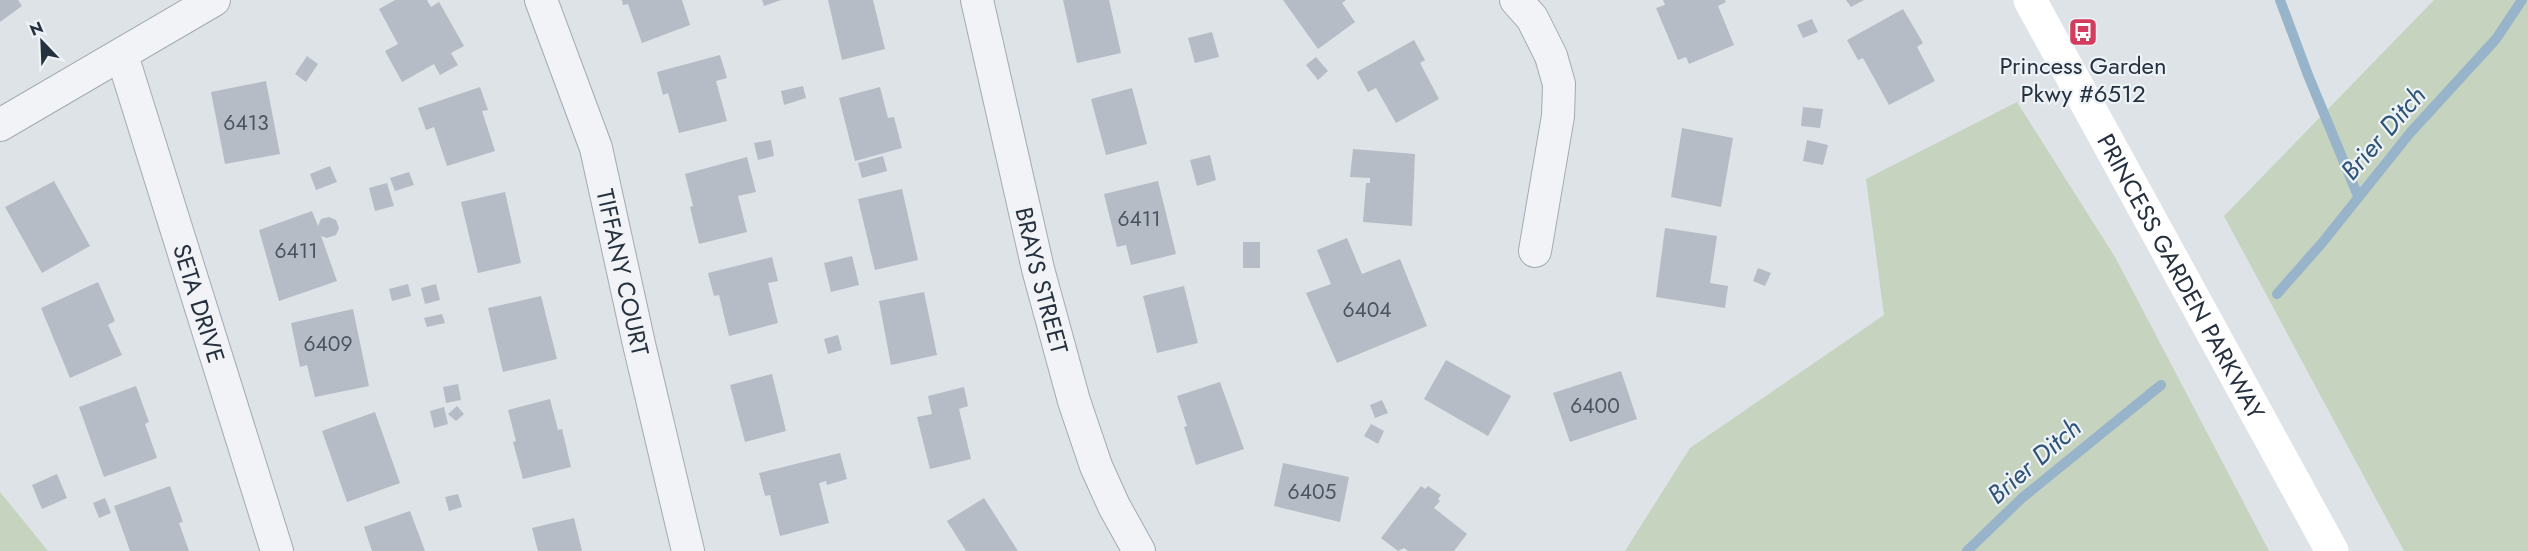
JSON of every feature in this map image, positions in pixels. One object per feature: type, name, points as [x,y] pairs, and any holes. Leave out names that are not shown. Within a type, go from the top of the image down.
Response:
[{"type":"street","points":[[0,125],[214,0]]},
{"type":"street","name":"TIFFANY COURT","points":[[541,0],[596,148],[641,356],[688,551]]},
{"type":"street","name":"BRAYS STREET","points":[[977,0],[1038,269],[1074,401],[1101,476],[1114,506],[1139,551]]},
{"type":"street","points":[[1516,0],[1532,18],[1551,56],[1559,84],[1558,116],[1535,251]]},
{"type":"street","name":"PRINCESS GARDEN PARKWAY","points":[[2030,0],[2332,551]]},
{"type":"street","name":"SETA DRIVE","points":[[122,55],[277,551]]},
{"type":"green space","points":[[2434,0],[2528,0],[2528,551],[2404,551],[2224,216]]},
{"type":"green space","points":[[2017,102],[2115,257],[2269,551],[1625,551],[1690,448],[1884,315],[1866,179]]},
{"type":"green space","points":[[0,492],[48,551],[0,551]]},
{"type":"building","points":[[0,0],[18,0],[22,6],[0,22]]},
{"type":"building","points":[[395,0],[427,0],[431,7],[439,2],[464,46],[451,53],[458,65],[440,75],[434,64],[402,82],[385,51],[398,44],[379,9]]},
{"type":"building","points":[[622,0],[682,0],[690,25],[642,43],[628,4],[623,5]]},
{"type":"building","points":[[762,0],[781,0],[764,6]]},
{"type":"building","points":[[828,0],[873,0],[885,49],[842,60]]},
{"type":"building","points":[[1063,0],[1109,0],[1121,53],[1077,63]]},
{"type":"building","points":[[1283,0],[1346,0],[1342,3],[1355,22],[1318,49]]},
{"type":"building","points":[[1663,0],[1725,0],[1726,2],[1718,6],[1734,45],[1689,64],[1686,57],[1678,60],[1656,8],[1665,5]]},
{"type":"building","points":[[1846,0],[1864,0],[1851,7]]},
{"type":"building","points":[[1903,9],[1923,43],[1917,47],[1935,81],[1889,105],[1863,58],[1858,60],[1847,40]]},
{"type":"building","points":[[1812,19],[1818,32],[1803,38],[1797,25]]},
{"type":"building","points":[[1212,32],[1219,57],[1195,63],[1188,38]]},
{"type":"building","points":[[1414,40],[1425,60],[1420,63],[1439,99],[1396,123],[1376,88],[1368,92],[1357,72]]},
{"type":"building","points":[[720,55],[727,78],[716,81],[727,121],[679,133],[668,93],[663,95],[657,72]]},
{"type":"building","points":[[307,56],[318,64],[306,82],[295,74]]},
{"type":"building","points":[[1316,57],[1328,71],[1318,80],[1306,65]]},
{"type":"building","points":[[266,81],[280,154],[225,164],[211,92]]},
{"type":"building","points":[[803,86],[806,98],[784,105],[781,91]]},
{"type":"building","points":[[480,87],[488,110],[482,111],[495,151],[447,166],[434,127],[426,130],[418,108]]},
{"type":"building","points":[[880,87],[888,118],[894,117],[902,148],[855,161],[839,98]]},
{"type":"building","points":[[1132,88],[1147,144],[1106,155],[1091,99]]},
{"type":"building","points":[[1803,107],[1823,109],[1820,128],[1801,126]]},
{"type":"building","points":[[1682,128],[1733,138],[1721,207],[1671,197]]},
{"type":"building","points":[[771,140],[774,156],[758,160],[754,143]]},
{"type":"building","points":[[1807,140],[1828,145],[1823,165],[1803,161]]},
{"type":"building","points":[[1353,149],[1415,154],[1412,226],[1363,222],[1366,183],[1370,183],[1370,178],[1350,177]]},
{"type":"building","points":[[1210,155],[1216,180],[1197,186],[1190,160]]},
{"type":"building","points":[[883,156],[887,171],[862,178],[858,163]]},
{"type":"building","points":[[747,157],[756,192],[738,196],[747,232],[699,244],[685,174]]},
{"type":"building","points":[[330,166],[337,182],[316,190],[310,174]]},
{"type":"building","points":[[409,172],[414,185],[395,191],[390,178]]},
{"type":"building","points":[[54,181],[90,246],[42,273],[5,207]]},
{"type":"building","points":[[1158,181],[1176,254],[1131,265],[1126,245],[1117,247],[1104,194]]},
{"type":"building","points":[[387,183],[394,206],[375,211],[369,188]]},
{"type":"building","points":[[902,189],[918,260],[875,270],[858,199]]},
{"type":"building","points":[[505,192],[521,263],[478,273],[461,202]]},
{"type":"building","points":[[312,211],[318,226],[321,219],[329,217],[336,220],[339,228],[336,235],[327,238],[321,236],[337,281],[279,301],[259,230]]},
{"type":"building","points":[[1665,228],[1717,236],[1710,283],[1728,286],[1725,308],[1656,297]]},
{"type":"building","points":[[1347,238],[1362,274],[1400,259],[1427,326],[1337,363],[1306,293],[1331,284],[1317,250]]},
{"type":"building","points":[[1243,242],[1260,242],[1260,268],[1243,268]]},
{"type":"building","points":[[852,256],[859,285],[831,292],[824,263]]},
{"type":"building","points":[[772,257],[778,281],[768,283],[778,323],[729,336],[719,295],[714,296],[708,273]]},
{"type":"building","points":[[1758,268],[1771,273],[1765,286],[1753,281]]},
{"type":"building","points":[[98,282],[115,321],[108,325],[122,355],[70,378],[41,308]]},
{"type":"building","points":[[408,284],[411,296],[392,301],[389,289]]},
{"type":"building","points":[[436,284],[440,300],[425,304],[421,288]]},
{"type":"building","points":[[1184,286],[1198,343],[1157,353],[1143,296]]},
{"type":"building","points":[[924,292],[937,355],[891,365],[879,301]]},
{"type":"building","points":[[541,296],[557,359],[503,372],[488,308]]},
{"type":"building","points":[[353,309],[369,386],[315,397],[307,365],[300,367],[291,323]]},
{"type":"building","points":[[442,314],[445,323],[427,327],[424,318]]},
{"type":"building","points":[[838,335],[842,350],[828,354],[824,339]]},
{"type":"building","points":[[1446,360],[1511,396],[1488,436],[1424,399]]},
{"type":"building","points":[[1621,371],[1637,419],[1570,442],[1553,393]]},
{"type":"building","points":[[772,374],[786,431],[745,442],[730,385]]},
{"type":"building","points":[[1220,382],[1244,449],[1196,465],[1177,396]]},
{"type":"building","points":[[458,384],[461,400],[446,403],[443,387]]},
{"type":"building","points":[[136,386],[149,422],[145,424],[157,458],[104,477],[79,407]]},
{"type":"building","points":[[964,387],[968,406],[959,409],[971,459],[930,469],[917,417],[932,414],[928,396]]},
{"type":"building","points":[[550,399],[558,430],[562,429],[571,467],[523,479],[513,442],[516,441],[508,410]]},
{"type":"building","points":[[1382,400],[1388,413],[1375,418],[1370,405]]},
{"type":"building","points":[[457,406],[464,414],[456,421],[448,414]]},
{"type":"building","points":[[444,407],[448,424],[434,428],[430,411]]},
{"type":"building","points":[[375,412],[400,483],[347,502],[322,431]]},
{"type":"building","points":[[1371,424],[1384,431],[1378,444],[1364,436]]},
{"type":"building","points":[[840,453],[847,479],[827,485],[826,481],[819,483],[829,523],[780,536],[770,495],[765,496],[759,473]]},
{"type":"building","points":[[1283,463],[1349,477],[1340,522],[1274,506]]},
{"type":"building","points":[[57,474],[67,498],[42,509],[32,485]]},
{"type":"building","points":[[170,486],[183,522],[179,523],[189,551],[130,551],[114,506]]},
{"type":"building","points":[[1421,486],[1425,489],[1428,486],[1441,495],[1438,499],[1440,501],[1434,508],[1467,534],[1454,551],[1408,551],[1404,548],[1398,551],[1381,538]]},
{"type":"building","points":[[458,494],[462,507],[449,511],[445,497]]},
{"type":"building","points":[[105,498],[111,513],[99,518],[93,503]]},
{"type":"building","points":[[984,498],[1018,551],[966,551],[947,521]]},
{"type":"building","points":[[410,511],[425,551],[372,551],[364,527]]},
{"type":"building","points":[[574,518],[582,551],[538,551],[532,528]]},
{"type":"waterway","points":[[2280,0],[2358,196]]},
{"type":"waterway","name":"Brier Ditch","points":[[2277,294],[2322,243],[2410,133],[2496,39],[2522,0]]},
{"type":"waterway","name":"Brier Ditch","points":[[1967,551],[2022,498],[2161,385]]},
{"type":"place","name":"Princess Garden Pkwy #6512","points":[[2083,32]]}]
